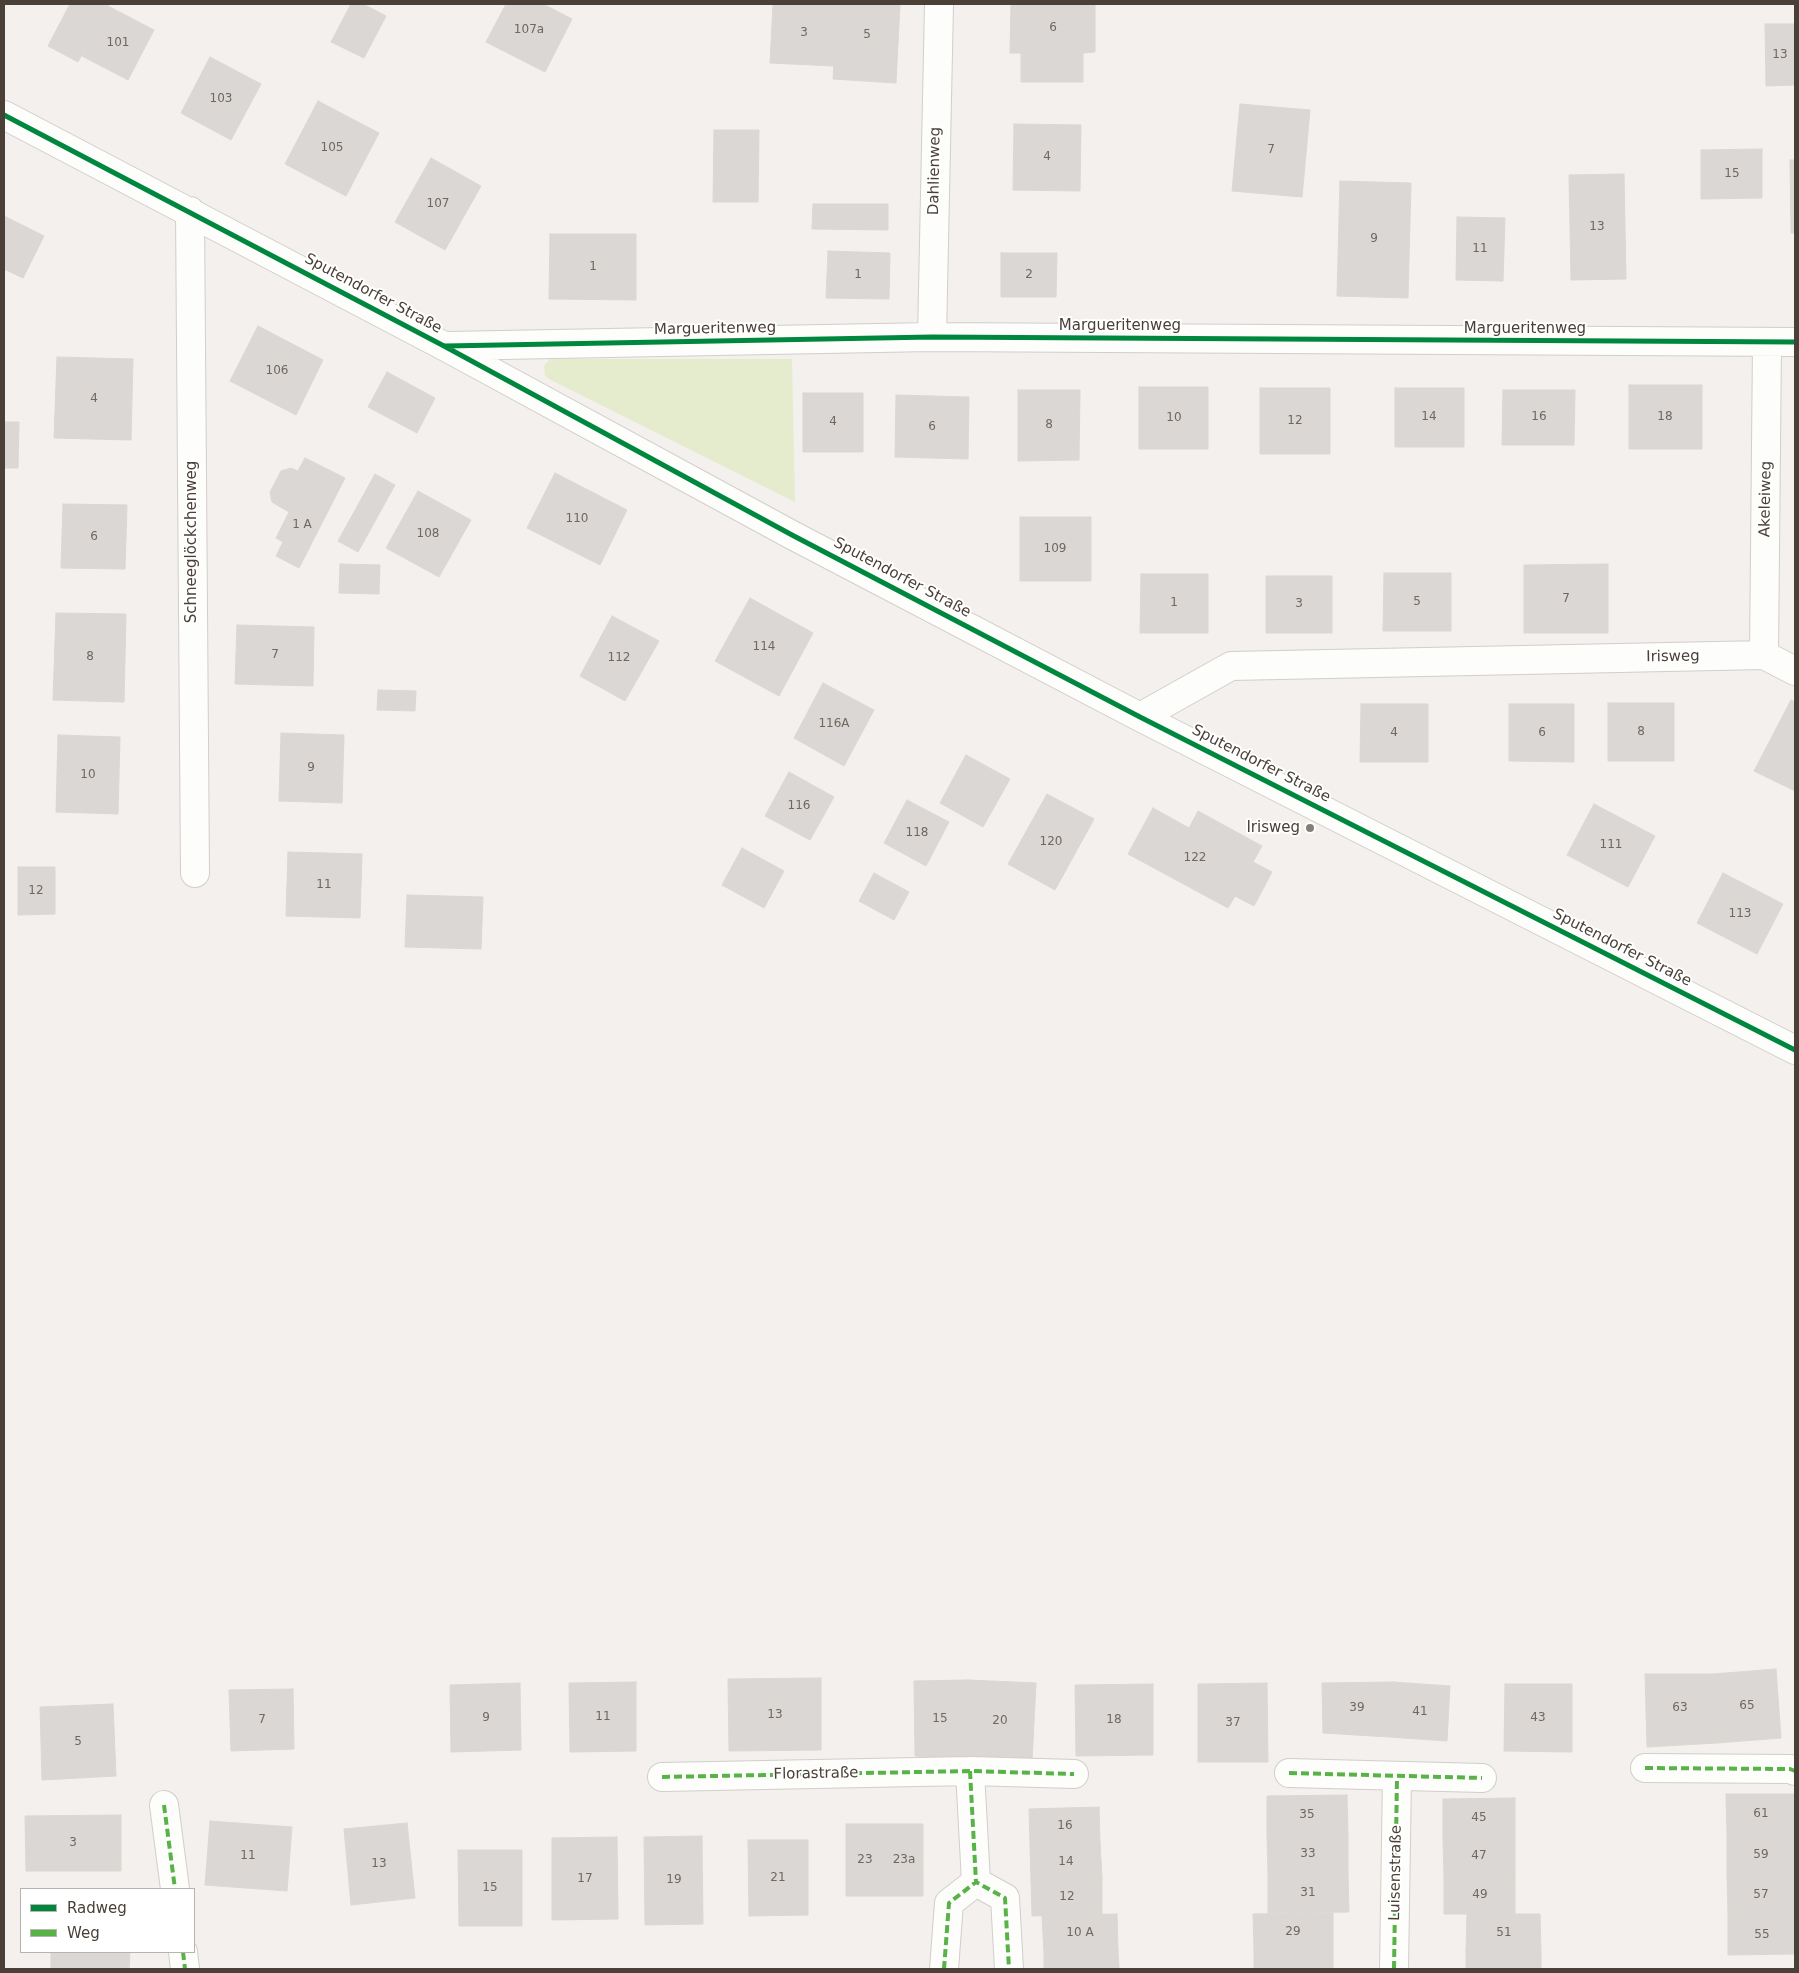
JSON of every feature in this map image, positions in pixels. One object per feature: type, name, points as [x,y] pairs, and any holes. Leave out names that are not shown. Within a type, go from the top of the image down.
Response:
[{"type":"street","name":"Dahlienweg","points":[[932,338],[939,4]]},
{"type":"street","name":"Sputendorfer Straße","points":[[4,115],[190,211],[784,530],[1140,717],[1795,1050]]},
{"type":"street","name":"Schneeglöckchenweg","points":[[190,211],[195,873]]},
{"type":"street","name":"Margueritenweg","points":[[444,346],[932,338],[1795,342]]},
{"type":"street","name":"Akeleiweg","points":[[1764,655],[1767,343]]},
{"type":"street","name":"Irisweg","points":[[1140,717],[1231,666],[1764,655],[1795,671]]},
{"type":"street","points":[[1645,1768],[1790,1769],[1795,1771]]},
{"type":"street","points":[[970,1771],[976,1882]]},
{"type":"street","name":"Florastraße","points":[[662,1777],[970,1771],[1074,1774]]},
{"type":"street","points":[[1289,1773],[1482,1778]]},
{"type":"street","name":"Luisenstraße","points":[[1394,1969],[1397,1777]]},
{"type":"street","points":[[164,1805],[175,1888]]},
{"type":"street","points":[[944,1969],[949,1903],[976,1882]]},
{"type":"street","points":[[976,1882],[1005,1898],[1009,1969]]},
{"type":"street","points":[[183,1953],[185,1969]]},
{"type":"green space","points":[[550,359],[792,359],[795,502],[549,379],[545,376],[544,366]]},
{"type":"building","points":[[70,4],[109,4],[78,62],[48,46]]},
{"type":"building","points":[[351,4],[363,4],[386,16],[364,58],[331,42]]},
{"type":"building","points":[[506,4],[543,4],[572,19],[545,72],[486,42]]},
{"type":"building","points":[[773,4],[838,4],[834,66],[770,63]]},
{"type":"building","points":[[838,4],[900,4],[896,83],[833,79]]},
{"type":"building","points":[[1011,4],[1095,4],[1095,52],[1083,53],[1083,82],[1021,82],[1021,53],[1010,53]]},
{"type":"building","points":[[108,6],[154,30],[128,80],[82,56]]},
{"type":"building","points":[[1765,24],[1795,24],[1795,85],[1766,86]]},
{"type":"building","points":[[210,57],[261,84],[231,140],[181,113]]},
{"type":"building","points":[[318,101],[379,133],[346,196],[285,164]]},
{"type":"building","points":[[1240,104],[1310,110],[1302,197],[1232,191]]},
{"type":"building","points":[[1014,124],[1081,125],[1080,191],[1013,190]]},
{"type":"building","points":[[714,130],[759,130],[758,202],[713,202]]},
{"type":"building","points":[[1762,149],[1762,198],[1701,199],[1701,150]]},
{"type":"building","points":[[431,158],[481,186],[445,250],[395,222]]},
{"type":"building","points":[[1790,160],[1795,160],[1795,233],[1791,233]]},
{"type":"building","points":[[1624,174],[1626,279],[1571,280],[1569,175]]},
{"type":"building","points":[[1340,181],[1411,183],[1408,298],[1337,296]]},
{"type":"building","points":[[813,204],[888,204],[888,230],[812,229]]},
{"type":"building","points":[[4,216],[44,236],[23,278],[4,269]]},
{"type":"building","points":[[1457,217],[1505,218],[1503,281],[1456,280]]},
{"type":"building","points":[[550,234],[636,234],[636,300],[549,299]]},
{"type":"building","points":[[828,251],[890,253],[889,299],[826,298]]},
{"type":"building","points":[[1001,253],[1057,253],[1056,297],[1001,297]]},
{"type":"building","points":[[258,326],[323,360],[296,415],[230,381]]},
{"type":"building","points":[[57,357],[133,359],[131,440],[54,438]]},
{"type":"building","points":[[387,372],[435,398],[417,433],[368,407]]},
{"type":"building","points":[[1629,385],[1702,385],[1702,449],[1629,449]]},
{"type":"building","points":[[1139,387],[1208,387],[1208,449],[1139,449]]},
{"type":"building","points":[[1260,388],[1330,388],[1330,454],[1260,454]]},
{"type":"building","points":[[1395,388],[1464,388],[1464,447],[1395,447]]},
{"type":"building","points":[[1018,390],[1080,390],[1079,460],[1018,461]]},
{"type":"building","points":[[1503,390],[1575,390],[1574,445],[1502,445]]},
{"type":"building","points":[[803,393],[863,393],[863,452],[803,452]]},
{"type":"building","points":[[896,395],[969,397],[968,459],[895,457]]},
{"type":"building","points":[[4,422],[19,422],[18,468],[4,468]]},
{"type":"building","points":[[305,458],[345,478],[299,568],[276,556],[283,542],[276,538],[289,512],[272,502],[270,492],[281,471],[291,468],[298,471]]},
{"type":"building","points":[[555,473],[627,510],[600,565],[527,528]]},
{"type":"building","points":[[375,474],[395,485],[358,552],[338,541]]},
{"type":"building","points":[[418,491],[471,520],[439,577],[386,548]]},
{"type":"building","points":[[63,504],[127,505],[125,569],[61,568]]},
{"type":"building","points":[[1020,517],[1091,517],[1091,581],[1020,581]]},
{"type":"building","points":[[340,564],[380,565],[379,594],[339,593]]},
{"type":"building","points":[[1608,564],[1608,633],[1524,633],[1524,565]]},
{"type":"building","points":[[1384,573],[1451,573],[1451,631],[1383,631]]},
{"type":"building","points":[[1141,574],[1208,574],[1208,633],[1140,633]]},
{"type":"building","points":[[1266,576],[1332,576],[1332,633],[1266,633]]},
{"type":"building","points":[[750,598],[813,633],[779,696],[715,661]]},
{"type":"building","points":[[56,613],[126,614],[124,702],[53,700]]},
{"type":"building","points":[[612,616],[659,641],[625,701],[580,676]]},
{"type":"building","points":[[237,625],[314,627],[313,686],[235,684]]},
{"type":"building","points":[[823,683],[874,710],[844,766],[794,738]]},
{"type":"building","points":[[378,690],[416,691],[415,711],[377,710]]},
{"type":"building","points":[[1791,700],[1795,702],[1795,791],[1754,771]]},
{"type":"building","points":[[1608,703],[1674,703],[1674,761],[1608,761]]},
{"type":"building","points":[[1361,704],[1428,704],[1428,762],[1360,762]]},
{"type":"building","points":[[1509,704],[1574,704],[1574,762],[1509,761]]},
{"type":"building","points":[[281,733],[344,735],[342,803],[279,801]]},
{"type":"building","points":[[58,735],[120,737],[118,814],[56,812]]},
{"type":"building","points":[[966,755],[1010,779],[983,827],[940,803]]},
{"type":"building","points":[[789,772],[834,797],[810,840],[765,816]]},
{"type":"building","points":[[1047,794],[1094,819],[1055,890],[1008,864]]},
{"type":"building","points":[[907,800],[949,822],[926,866],[884,843]]},
{"type":"building","points":[[1594,804],[1655,836],[1628,887],[1567,855]]},
{"type":"building","points":[[1153,808],[1189,828],[1198,811],[1262,846],[1253,862],[1272,872],[1254,906],[1235,896],[1228,908],[1128,854]]},
{"type":"building","points":[[742,848],[784,871],[764,908],[722,885]]},
{"type":"building","points":[[288,852],[362,854],[360,918],[286,916]]},
{"type":"building","points":[[18,867],[55,867],[55,914],[18,915]]},
{"type":"building","points":[[874,873],[909,892],[894,920],[859,901]]},
{"type":"building","points":[[1723,873],[1783,904],[1757,954],[1697,923]]},
{"type":"building","points":[[407,895],[483,897],[481,949],[405,947]]},
{"type":"building","points":[[1776,1669],[1781,1738],[1717,1743],[1713,1674]]},
{"type":"building","points":[[1645,1674],[1713,1674],[1717,1743],[1647,1747]]},
{"type":"building","points":[[821,1678],[821,1750],[729,1751],[728,1679]]},
{"type":"building","points":[[968,1680],[965,1759],[915,1756],[914,1681]]},
{"type":"building","points":[[968,1680],[1036,1683],[1032,1761],[965,1759]]},
{"type":"building","points":[[636,1682],[636,1751],[570,1752],[569,1683]]},
{"type":"building","points":[[1393,1682],[1389,1737],[1323,1733],[1322,1683]]},
{"type":"building","points":[[1393,1682],[1450,1686],[1447,1741],[1389,1737]]},
{"type":"building","points":[[520,1683],[521,1750],[451,1752],[450,1685]]},
{"type":"building","points":[[1267,1683],[1268,1762],[1198,1762],[1198,1684]]},
{"type":"building","points":[[1153,1684],[1153,1755],[1076,1756],[1075,1685]]},
{"type":"building","points":[[1505,1684],[1572,1684],[1572,1752],[1504,1751]]},
{"type":"building","points":[[293,1689],[294,1749],[231,1751],[229,1690]]},
{"type":"building","points":[[113,1704],[116,1776],[42,1780],[40,1707]]},
{"type":"building","points":[[1726,1794],[1795,1794],[1795,1834],[1727,1835]]},
{"type":"building","points":[[1347,1795],[1348,1834],[1267,1835],[1267,1796]]},
{"type":"building","points":[[1515,1798],[1515,1837],[1443,1837],[1443,1799]]},
{"type":"building","points":[[1099,1807],[1100,1842],[1030,1845],[1029,1809]]},
{"type":"building","points":[[121,1815],[121,1871],[26,1871],[25,1816]]},
{"type":"building","points":[[210,1821],[292,1827],[287,1891],[205,1885]]},
{"type":"building","points":[[407,1823],[415,1898],[351,1905],[344,1829]]},
{"type":"building","points":[[846,1824],[885,1824],[885,1896],[846,1896]]},
{"type":"building","points":[[885,1824],[923,1824],[923,1896],[885,1896]]},
{"type":"building","points":[[1348,1834],[1348,1873],[1268,1874],[1267,1835]]},
{"type":"building","points":[[1795,1834],[1795,1874],[1727,1875],[1727,1835]]},
{"type":"building","points":[[702,1836],[703,1924],[645,1925],[644,1837]]},
{"type":"building","points":[[617,1837],[618,1919],[552,1920],[552,1838]]},
{"type":"building","points":[[1443,1837],[1515,1837],[1515,1875],[1444,1876]]},
{"type":"building","points":[[748,1840],[808,1840],[808,1915],[749,1916]]},
{"type":"building","points":[[1100,1842],[1102,1878],[1031,1881],[1030,1845]]},
{"type":"building","points":[[458,1850],[522,1850],[522,1926],[459,1926]]},
{"type":"building","points":[[1348,1873],[1349,1912],[1268,1913],[1268,1874]]},
{"type":"building","points":[[1795,1874],[1795,1914],[1728,1915],[1727,1875]]},
{"type":"building","points":[[1515,1875],[1515,1914],[1444,1914],[1444,1876]]},
{"type":"building","points":[[1102,1878],[1102,1914],[1032,1916],[1031,1881]]},
{"type":"building","points":[[1333,1913],[1333,1949],[1254,1951],[1253,1914]]},
{"type":"building","points":[[1117,1914],[1118,1950],[1044,1953],[1042,1916]]},
{"type":"building","points":[[1467,1914],[1540,1914],[1541,1951],[1466,1951]]},
{"type":"building","points":[[1795,1914],[1795,1954],[1728,1955],[1728,1915]]},
{"type":"building","points":[[1333,1949],[1333,1969],[1254,1969],[1254,1951]]},
{"type":"building","points":[[1118,1950],[1119,1969],[1044,1969],[1044,1953]]},
{"type":"building","points":[[1466,1951],[1541,1951],[1541,1969],[1466,1969]]},
{"type":"building","points":[[51,1953],[130,1953],[129,1969],[51,1969]]},
{"type":"marked path","points":[[1645,1768],[1790,1769],[1795,1771]]},
{"type":"marked path","points":[[970,1771],[976,1882]]},
{"type":"marked path","points":[[662,1777],[970,1771],[1074,1774]]},
{"type":"marked path","points":[[1289,1773],[1482,1778]]},
{"type":"marked path","points":[[1394,1969],[1397,1777]]},
{"type":"marked path","points":[[164,1805],[175,1888]]},
{"type":"marked path","points":[[944,1969],[949,1903],[976,1882],[1005,1898],[1009,1969]]},
{"type":"marked path","points":[[183,1953],[185,1969]]},
{"type":"cycle path","points":[[4,115],[444,346],[792,535],[1140,717],[1795,1050]]},
{"type":"cycle path","points":[[445,346],[932,337],[1795,342]]},
{"type":"place","name":"Irisweg","points":[[1310,828]]}]
